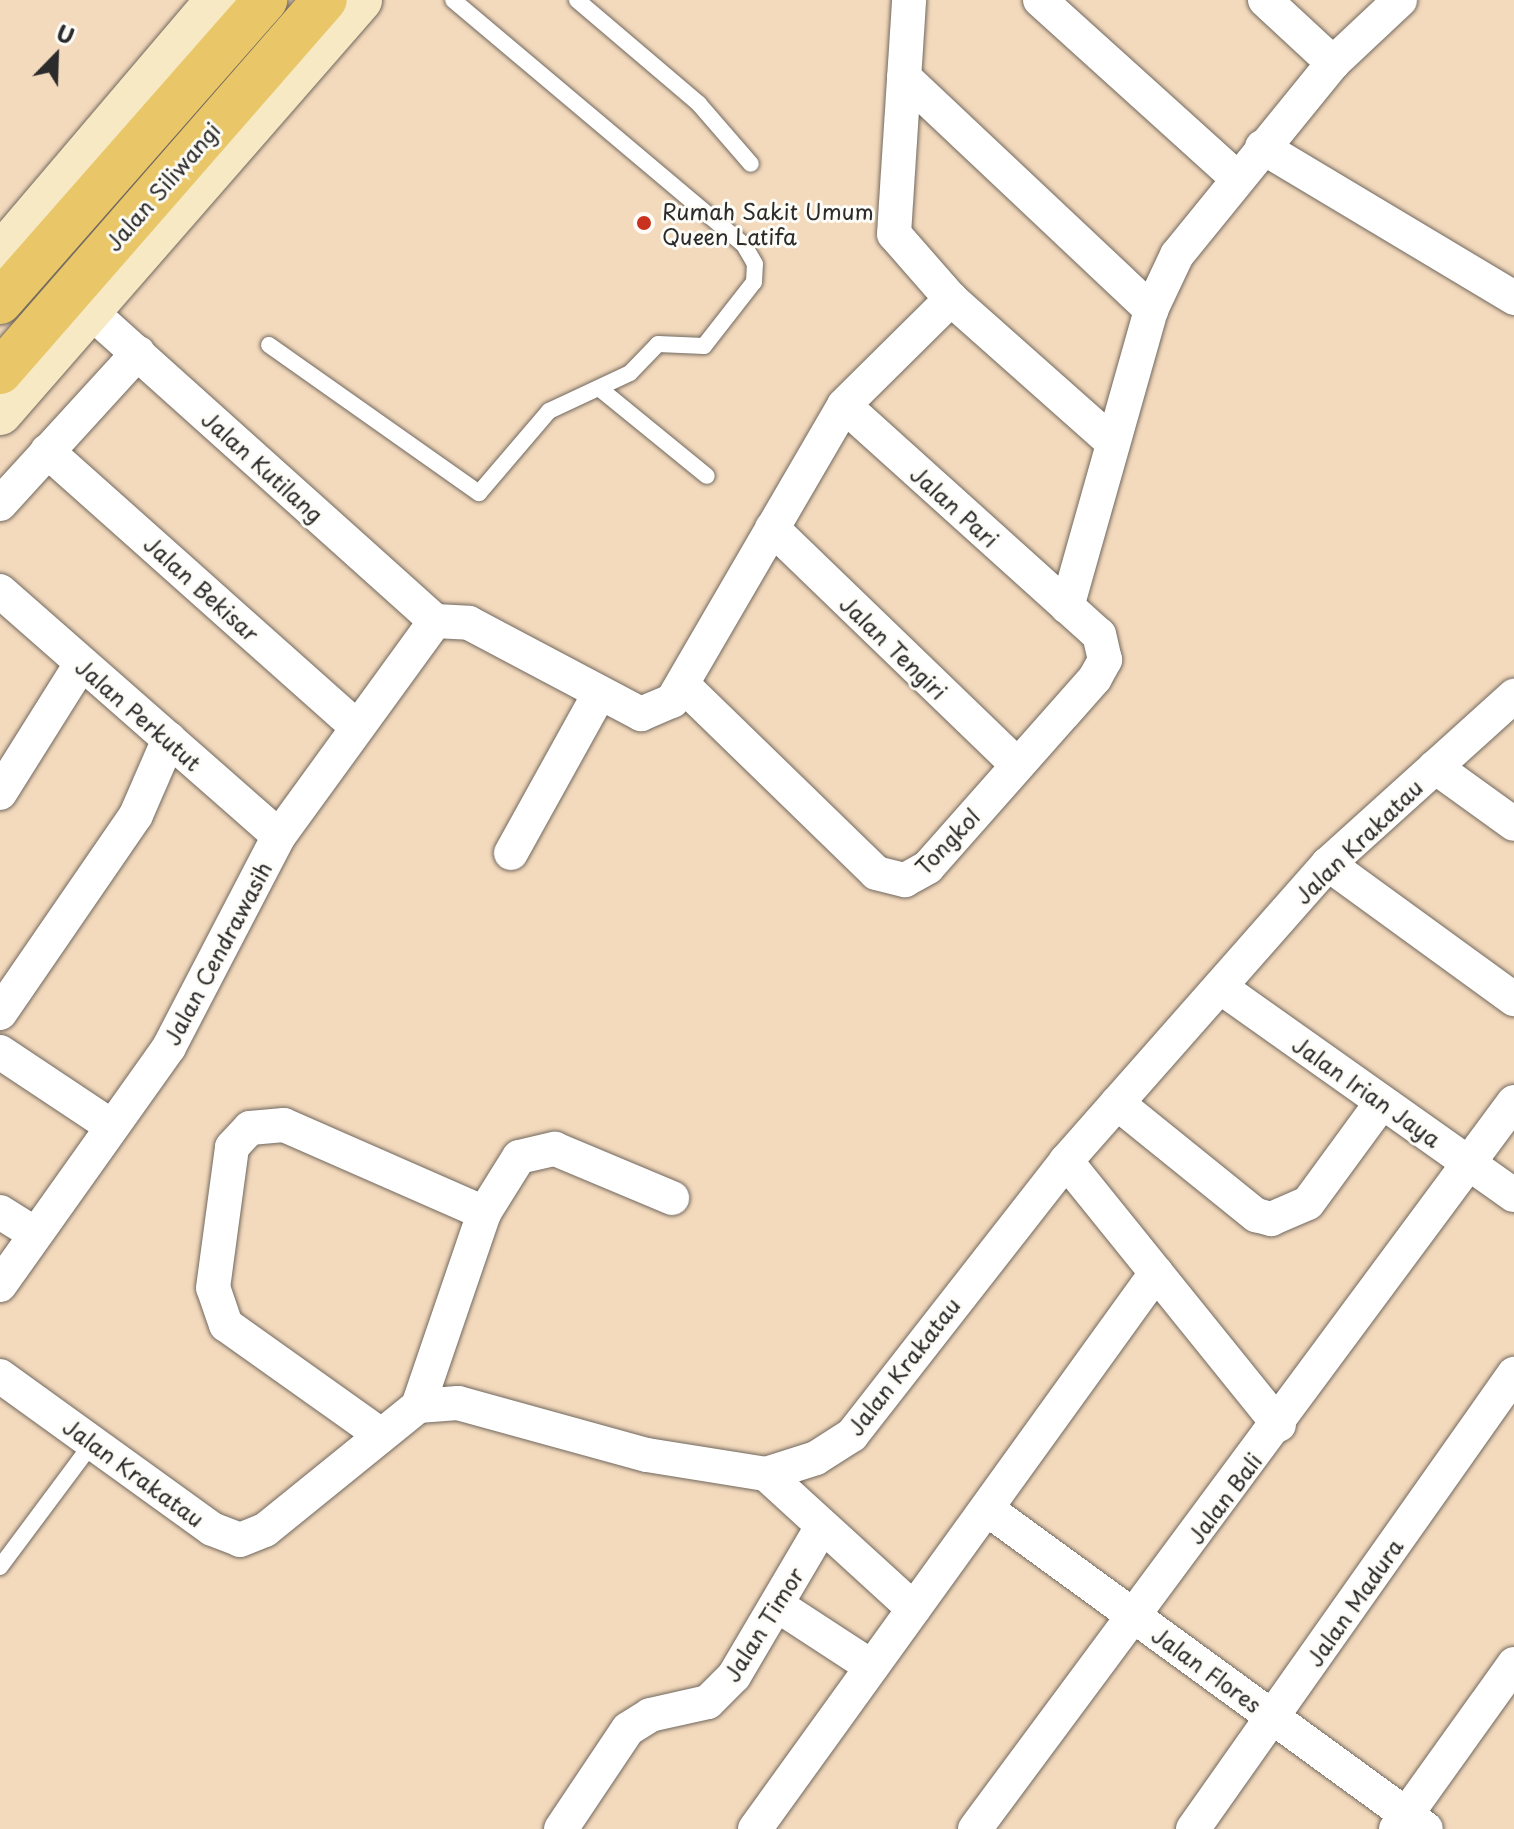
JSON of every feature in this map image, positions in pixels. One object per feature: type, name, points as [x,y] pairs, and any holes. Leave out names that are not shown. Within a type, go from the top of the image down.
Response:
[{"type":"highway","name":"Jalan Siliwangi","points":[[0,302],[265,0]]},
{"type":"highway","name":"Jalan Siliwangi","points":[[0,372],[50,336],[325,0]]},
{"type":"street","points":[[0,256],[218,0]]},
{"type":"street","points":[[0,413],[50,336],[91,312],[360,0]]},
{"type":"street","points":[[909,0],[894,234],[951,299],[1112,442]]},
{"type":"street","points":[[1040,0],[1237,178]]},
{"type":"street","points":[[1265,0],[1333,63]]},
{"type":"street","points":[[1067,607],[1151,310],[1177,255],[1333,63],[1400,0]]},
{"type":"street","points":[[904,77],[1151,310]]},
{"type":"street","points":[[1262,147],[1514,298]]},
{"type":"street","points":[[435,621],[469,623],[598,696],[641,714],[672,701],[844,405],[951,299]]},
{"type":"street","name":"Jalan Kutilang","points":[[91,312],[435,621]]},
{"type":"street","points":[[0,504],[138,353]]},
{"type":"street","name":"Jalan Pari","points":[[844,405],[1067,607]]},
{"type":"street","name":"Jalan Bekisar","points":[[47,451],[356,726]]},
{"type":"street","name":"Jalan Tengiri","points":[[772,528],[1017,765]]},
{"type":"street","name":"Jalan Perkutut","points":[[0,591],[279,836]]},
{"type":"street","name":"Tongkol","points":[[683,685],[876,873],[894,880],[928,867],[1105,660],[1099,635],[1067,607]]},
{"type":"street","name":"Jalan Cendrawasih","points":[[0,1285],[110,1125],[169,1047],[279,836],[435,621]]},
{"type":"street","points":[[0,793],[81,664]]},
{"type":"street","points":[[511,853],[598,696]]},
{"type":"street","name":"Jalan Krakatau","points":[[0,1376],[212,1529],[240,1540],[265,1530],[418,1406],[458,1403],[647,1455],[766,1474],[816,1458],[852,1435],[1066,1161],[1328,864],[1514,696]]},
{"type":"street","points":[[0,1013],[136,815],[169,739]]},
{"type":"street","points":[[1435,767],[1514,824]]},
{"type":"street","points":[[1328,864],[1514,999]]},
{"type":"street","name":"Jalan Irian Jaya","points":[[1220,987],[1514,1195]]},
{"type":"street","points":[[0,1052],[110,1125]]},
{"type":"street","points":[[1117,1103],[1256,1215],[1271,1219],[1308,1203],[1382,1102]]},
{"type":"street","name":"Jalan Bali","points":[[975,1829],[1279,1425],[1514,1102]]},
{"type":"street","points":[[381,1435],[226,1325],[213,1288],[232,1147],[250,1128],[284,1125],[484,1213]]},
{"type":"street","points":[[418,1406],[484,1213],[506,1168],[538,1147],[573,1154],[672,1198]]},
{"type":"street","points":[[1066,1161],[1279,1425]]},
{"type":"street","points":[[0,1212],[34,1233]]},
{"type":"street","points":[[755,1829],[1156,1273]]},
{"type":"street","name":"Jalan Madura","points":[[1193,1829],[1514,1374]]},
{"type":"street","points":[[766,1474],[820,1530],[914,1609]]},
{"type":"street","name":"Jalan Flores","points":[[987,1509],[1274,1717],[1409,1824]]},
{"type":"street","name":"Jalan Timor","points":[[561,1829],[628,1729],[650,1715],[708,1702],[734,1676],[820,1530]]},
{"type":"street","points":[[777,1605],[872,1667]]},
{"type":"street","points":[[1409,1824],[1514,1664]]},
{"type":"lane","points":[[269,345],[470,492],[479,493],[549,411],[630,373],[658,344],[704,346],[754,282],[755,264],[744,245],[453,0]]},
{"type":"lane","points":[[577,0],[699,104],[751,164]]},
{"type":"lane","points":[[599,388],[707,476]]},
{"type":"lane","points":[[0,1567],[94,1441]]},
{"type":"place","name":"Rumah Sakit Umum Queen Latifa","points":[[644,223]]}]
